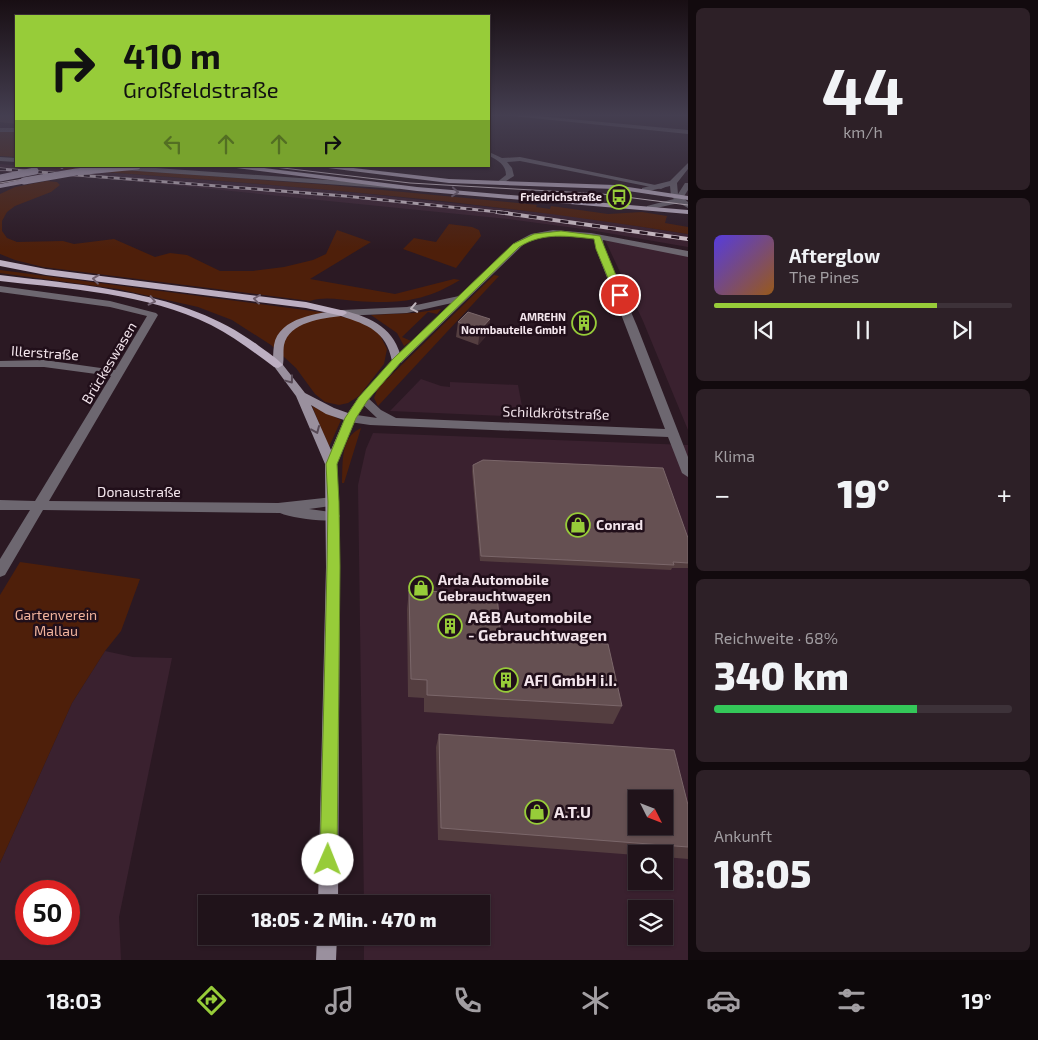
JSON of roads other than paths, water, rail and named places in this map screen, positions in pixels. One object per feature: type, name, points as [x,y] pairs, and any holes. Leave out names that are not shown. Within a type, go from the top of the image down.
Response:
[{"type":"main road","points":[[0,178],[59,167]]},
{"type":"main road","points":[[0,187],[84,171],[126,167]]},
{"type":"main road","points":[[234,167],[297,173],[400,187],[688,212]]},
{"type":"main road","points":[[323,167],[420,179],[591,185],[645,190],[680,197]]},
{"type":"main road","points":[[493,194],[518,192],[523,188],[521,184]]},
{"type":"main road","points":[[0,262],[46,272],[306,305],[342,313],[366,321],[385,333],[394,346],[397,361],[363,399],[350,418],[331,464]]},
{"type":"main road","points":[[0,278],[109,292],[173,306],[201,316],[256,346],[278,365],[302,395],[331,464],[333,509],[328,895]]},
{"type":"main road","points":[[278,365],[279,344],[284,334],[292,327],[315,316],[342,313]]},
{"type":"main road","points":[[302,395],[330,411],[350,418]]},
{"type":"main road","points":[[326,960],[327,945]]},
{"type":"street","points":[[500,183],[510,176],[510,169],[502,160]]},
{"type":"street","points":[[524,160],[661,187]]},
{"type":"street","points":[[645,190],[673,183],[688,165]]},
{"type":"street","points":[[109,167],[400,187]]},
{"type":"street","points":[[338,167],[355,171]]},
{"type":"street","points":[[673,183],[680,197],[688,206]]},
{"type":"street","points":[[650,208],[680,197],[688,186]]},
{"type":"street","points":[[397,361],[516,246],[527,239],[561,233],[598,237],[688,254]]},
{"type":"street","points":[[598,237],[600,249],[632,326],[688,473]]},
{"type":"street","name":"Brückeswasen","points":[[0,289],[110,304],[153,315],[0,570]]},
{"type":"street","points":[[342,313],[407,310],[461,298]]},
{"type":"street","points":[[439,303],[451,308]]},
{"type":"street","name":"Illerstraße","points":[[0,364],[16,362],[51,364],[118,374]]},
{"type":"street","name":"Schildkrötstraße","points":[[363,399],[377,413],[396,422]]},
{"type":"street","name":"Schildkrötstraße","points":[[350,418],[370,422],[673,433]]},
{"type":"street","name":"Donaustraße","points":[[0,505],[38,507],[278,508],[305,514],[333,509]]},
{"type":"tram line","points":[[0,183],[95,167]]},
{"type":"tram line","points":[[274,167],[410,183],[602,194],[688,205]]},
{"type":"railway","points":[[0,169],[345,196],[508,213]]},
{"type":"railway","points":[[497,212],[688,239]]},
{"type":"place","name":"Friedrichstraße","points":[[619,197]]},
{"type":"place","name":"AMREHN Normbauteile GmbH","points":[[584,323]]},
{"type":"place","name":"Conrad","points":[[578,525]]},
{"type":"place","name":"Arda Automobile Gebrauchtwagen","points":[[421,588]]},
{"type":"place","name":"A&B Automobile - Gebrauchtwagen","points":[[450,626]]},
{"type":"place","name":"AFI GmbH i.I.","points":[[506,680]]},
{"type":"place","name":"A.T.U","points":[[537,812]]},
{"type":"park label","name":"Gartenverein Mallau","points":[[56,624]]}]
